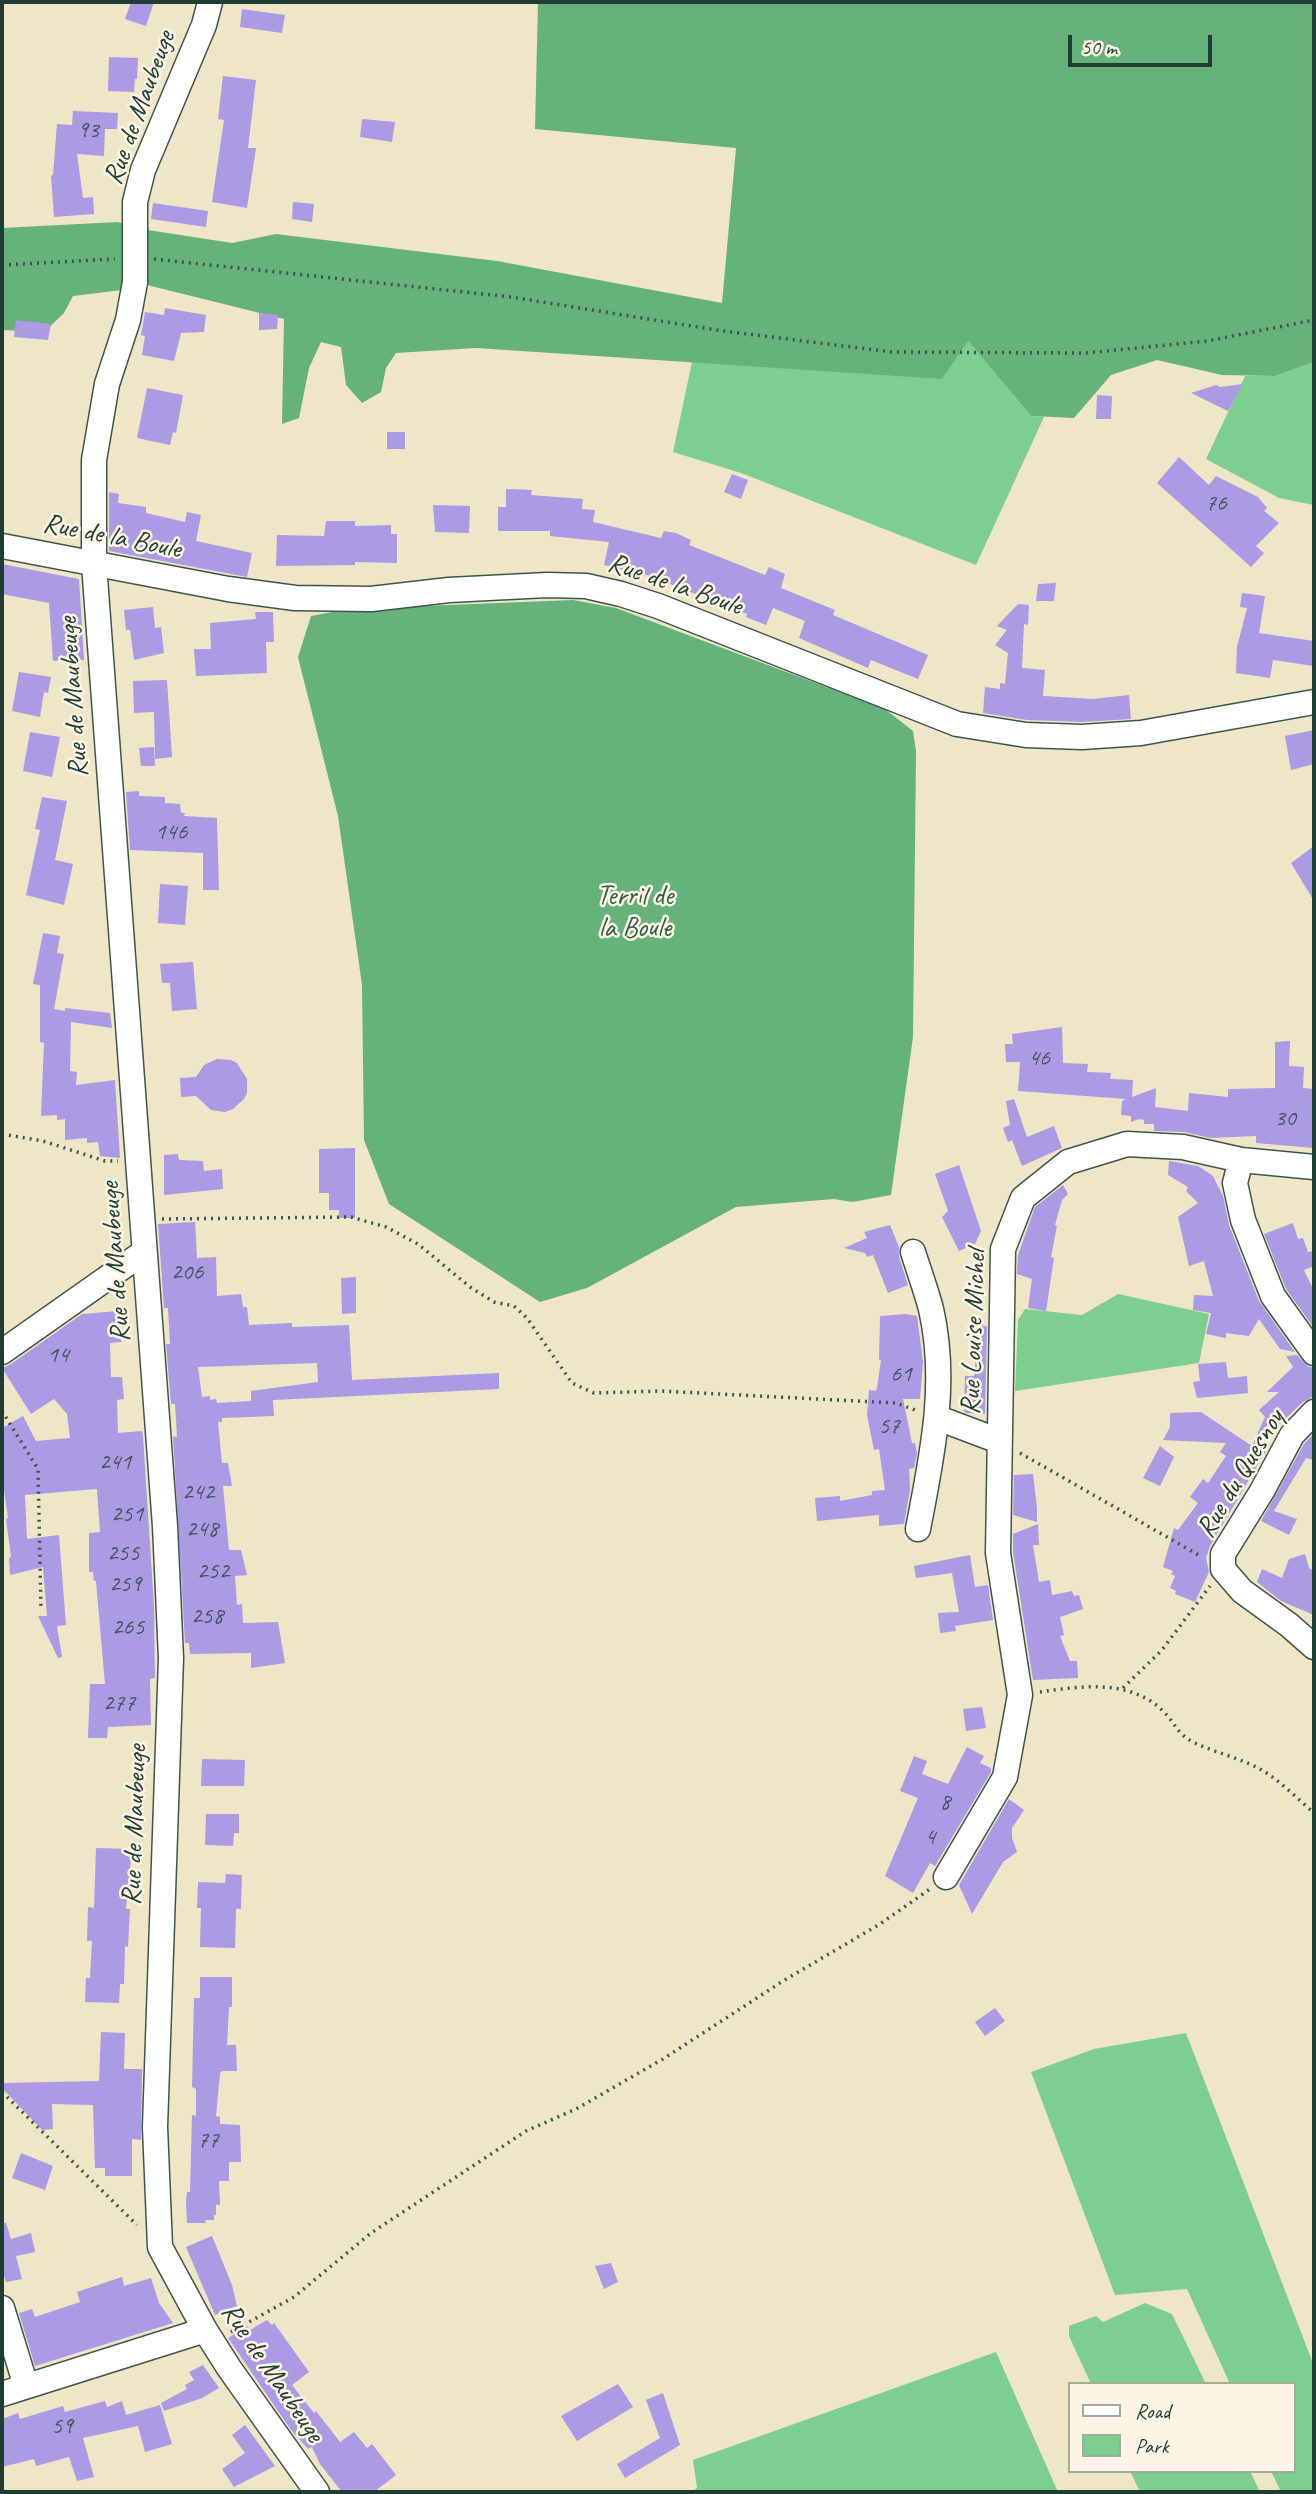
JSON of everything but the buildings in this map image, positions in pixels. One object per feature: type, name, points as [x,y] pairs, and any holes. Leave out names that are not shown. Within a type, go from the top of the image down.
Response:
[{"type":"street","name":"Rue de Maubeuge","points":[[211,2],[204,25],[143,170],[135,202],[128,320],[107,384],[94,460],[94,564],[165,1526],[171,1658],[155,2127],[160,2246],[209,2337],[317,2492]]},
{"type":"street","name":"Rue de la Boule","points":[[2,546],[228,589],[295,598],[371,599],[490,587],[586,586],[657,606],[957,724],[1026,735],[1082,737],[1141,733],[1314,702]]},
{"type":"street","name":"Rue Louise Michel","points":[[946,1877],[1005,1777],[1020,1695],[998,1553],[1003,1249],[1023,1198],[1068,1162],[1127,1144],[1183,1147],[1241,1160],[1314,1167]]},
{"type":"street","points":[[1241,1160],[1235,1183],[1243,1220],[1273,1296],[1314,1353]]},
{"type":"street","points":[[2,1352],[144,1252]]},
{"type":"street","points":[[913,1252],[931,1310],[938,1363],[938,1418],[918,1529]]},
{"type":"street","name":"Rue du Quesnoy","points":[[1223,1569],[1223,1555],[1292,1435],[1314,1412]]},
{"type":"street","points":[[938,1418],[999,1441]]},
{"type":"street","points":[[1223,1569],[1242,1591],[1314,1647]]},
{"type":"street","points":[[2,2308],[26,2386]]},
{"type":"street","points":[[2,2394],[209,2337]]},
{"type":"path","points":[[152,258],[511,297],[723,331],[892,352],[1086,353],[1207,341],[1314,320]]},
{"type":"path","points":[[2,265],[130,270]]},
{"type":"path","points":[[2,1134],[43,1141],[105,1161],[138,1161]]},
{"type":"path","points":[[142,1219],[351,1217],[386,1227],[418,1244],[470,1287],[494,1302],[514,1306],[527,1318],[572,1383],[594,1392],[661,1391],[896,1403],[938,1418]]},
{"type":"path","points":[[2,1411],[38,1469],[41,1609]]},
{"type":"path","points":[[999,1441],[1223,1569],[1162,1650],[1123,1688]]},
{"type":"path","points":[[1020,1695],[1069,1688],[1123,1688],[1150,1699],[1168,1715],[1177,1731],[1193,1742],[1261,1769],[1314,1812]]},
{"type":"path","points":[[209,2337],[294,2297],[371,2233],[526,2131],[576,2109],[663,2059],[880,1924],[946,1877]]},
{"type":"path","points":[[2,2092],[82,2173],[160,2246]]},
{"type":"green space","points":[[538,2],[1314,2],[1314,362],[1275,376],[1222,375],[1157,360],[1111,375],[1074,418],[1031,416],[968,341],[942,379],[476,348],[396,353],[386,368],[381,392],[362,403],[346,385],[341,347],[321,342],[309,368],[299,418],[282,424],[284,319],[135,282],[122,290],[73,296],[64,313],[44,332],[2,330],[2,228],[118,222],[135,228],[232,243],[276,234],[497,261],[722,303],[736,148],[535,129]]},
{"type":"green space","points":[[968,341],[1031,416],[1044,417],[976,565],[741,473],[673,452],[692,362],[748,365]]},
{"type":"green space","points":[[1314,362],[1314,505],[1279,498],[1206,459],[1245,376],[1275,376]]},
{"type":"green space","name":"Terril de la Boule","points":[[573,600],[616,608],[885,709],[913,731],[916,751],[913,1037],[891,1195],[852,1202],[834,1199],[736,1207],[587,1288],[540,1302],[389,1204],[364,1140],[362,985],[338,816],[298,657],[311,616],[348,609]]},
{"type":"green space","points":[[1118,1294],[1209,1314],[1199,1363],[1015,1391],[1018,1320],[1025,1309],[1082,1315]]},
{"type":"green space","points":[[1186,2033],[1314,2366],[1314,2492],[1281,2492],[1272,2473],[1295,2473],[1295,2382],[1229,2382],[1187,2289],[1115,2295],[1031,2072],[1094,2049]]},
{"type":"green space","points":[[1145,2303],[1172,2314],[1205,2382],[1090,2382],[1069,2336],[1069,2326],[1096,2316],[1103,2322]]},
{"type":"green space","points":[[996,2352],[1058,2492],[691,2492],[697,2488],[693,2460]]},
{"type":"green space","points":[[1131,2473],[1251,2473],[1260,2492],[1140,2492]]}]
